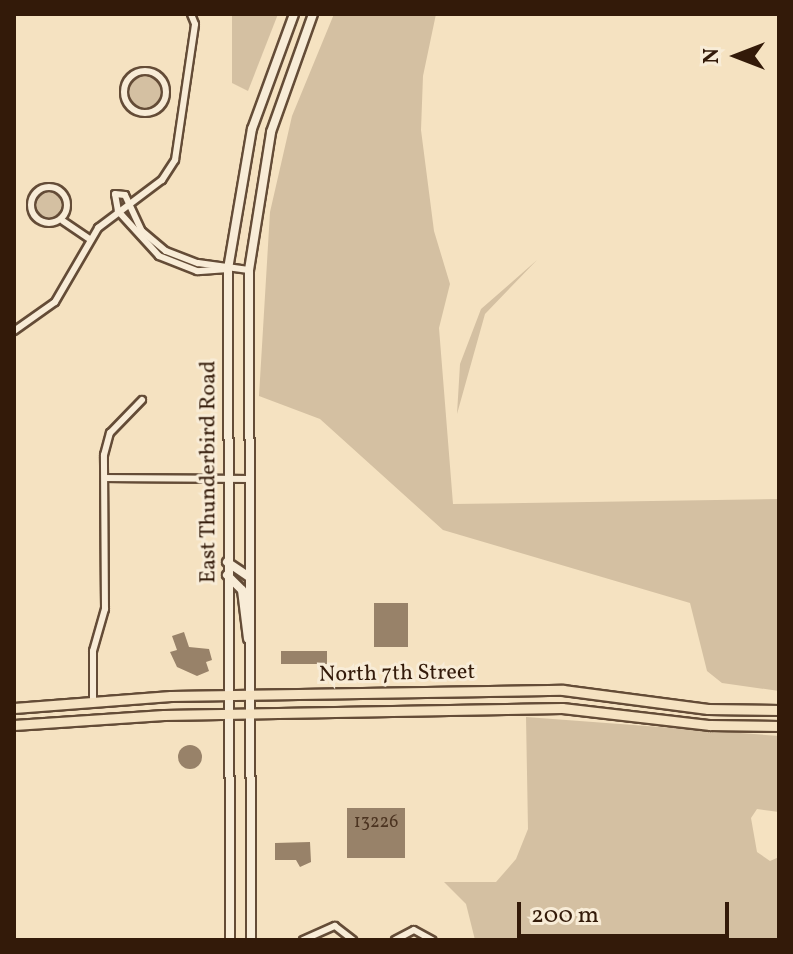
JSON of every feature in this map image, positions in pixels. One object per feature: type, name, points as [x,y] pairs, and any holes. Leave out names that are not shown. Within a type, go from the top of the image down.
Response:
[{"type":"main road","name":"East Thunderbird Road","points":[[230,940],[226,479],[228,269],[252,129],[294,14]]},
{"type":"main road","name":"East Thunderbird Road","points":[[251,940],[249,270],[271,132],[313,14]]},
{"type":"main road","points":[[227,562],[249,577]]},
{"type":"main road","points":[[227,575],[242,590],[250,644]]},
{"type":"main road","name":"North 7th Street","points":[[14,708],[250,694],[570,690],[708,709],[779,710]]},
{"type":"main road","name":"North 7th Street","points":[[14,725],[250,713],[570,708],[710,725],[779,726]]},
{"type":"street","points":[[14,331],[68,287],[90,239],[128,202],[162,180],[175,160],[195,24],[191,14]]},
{"type":"street","points":[[131,76],[161,76],[168,98],[161,107],[131,108],[123,83],[131,76]]},
{"type":"street","points":[[168,98],[182,102]]},
{"type":"street","points":[[63,221],[61,188],[40,188],[36,218],[42,224],[63,221],[90,239]]},
{"type":"street","points":[[155,248],[142,231],[123,193],[115,194],[118,211],[155,248],[162,253],[197,271],[249,270]]},
{"type":"street","points":[[93,702],[93,651],[105,609],[105,478],[110,433],[142,400]]},
{"type":"street","points":[[105,478],[248,479]]},
{"type":"street","points":[[303,940],[335,926],[353,940]]},
{"type":"street","points":[[395,940],[414,930],[432,940]]},
{"type":"shaded area","points":[[232,14],[278,14],[248,91],[232,83]]},
{"type":"shaded area","points":[[334,14],[436,14],[423,76],[421,130],[434,231],[450,284],[439,328],[453,504],[779,499],[779,691],[722,683],[707,671],[690,603],[443,530],[320,419],[259,396],[270,212],[292,116]]},
{"type":"shaded area","points":[[145,71],[160,77],[166,92],[160,107],[145,113],[130,107],[124,92],[130,77]]},
{"type":"shaded area","points":[[49,187],[62,192],[67,205],[62,218],[49,223],[36,218],[31,205],[36,192]]},
{"type":"shaded area","points":[[537,260],[485,314],[457,414],[460,364],[481,309]]},
{"type":"shaded area","points":[[526,717],[779,736],[779,812],[757,809],[751,818],[757,852],[770,861],[779,857],[779,940],[475,940],[466,904],[444,882],[496,882],[516,859],[528,829]]},
{"type":"building","points":[[374,603],[408,603],[408,647],[374,647]]},
{"type":"building","points":[[184,632],[189,647],[209,649],[212,660],[206,662],[209,671],[197,676],[177,667],[170,652],[177,650],[172,636]]},
{"type":"building","points":[[281,651],[327,651],[327,664],[281,664]]},
{"type":"building","points":[[185,745],[195,745],[202,752],[202,762],[195,769],[185,769],[178,762],[178,752]]},
{"type":"building","points":[[347,808],[405,808],[405,858],[347,858]]},
{"type":"building","points":[[310,842],[311,862],[300,867],[296,860],[275,860],[275,843]]}]
